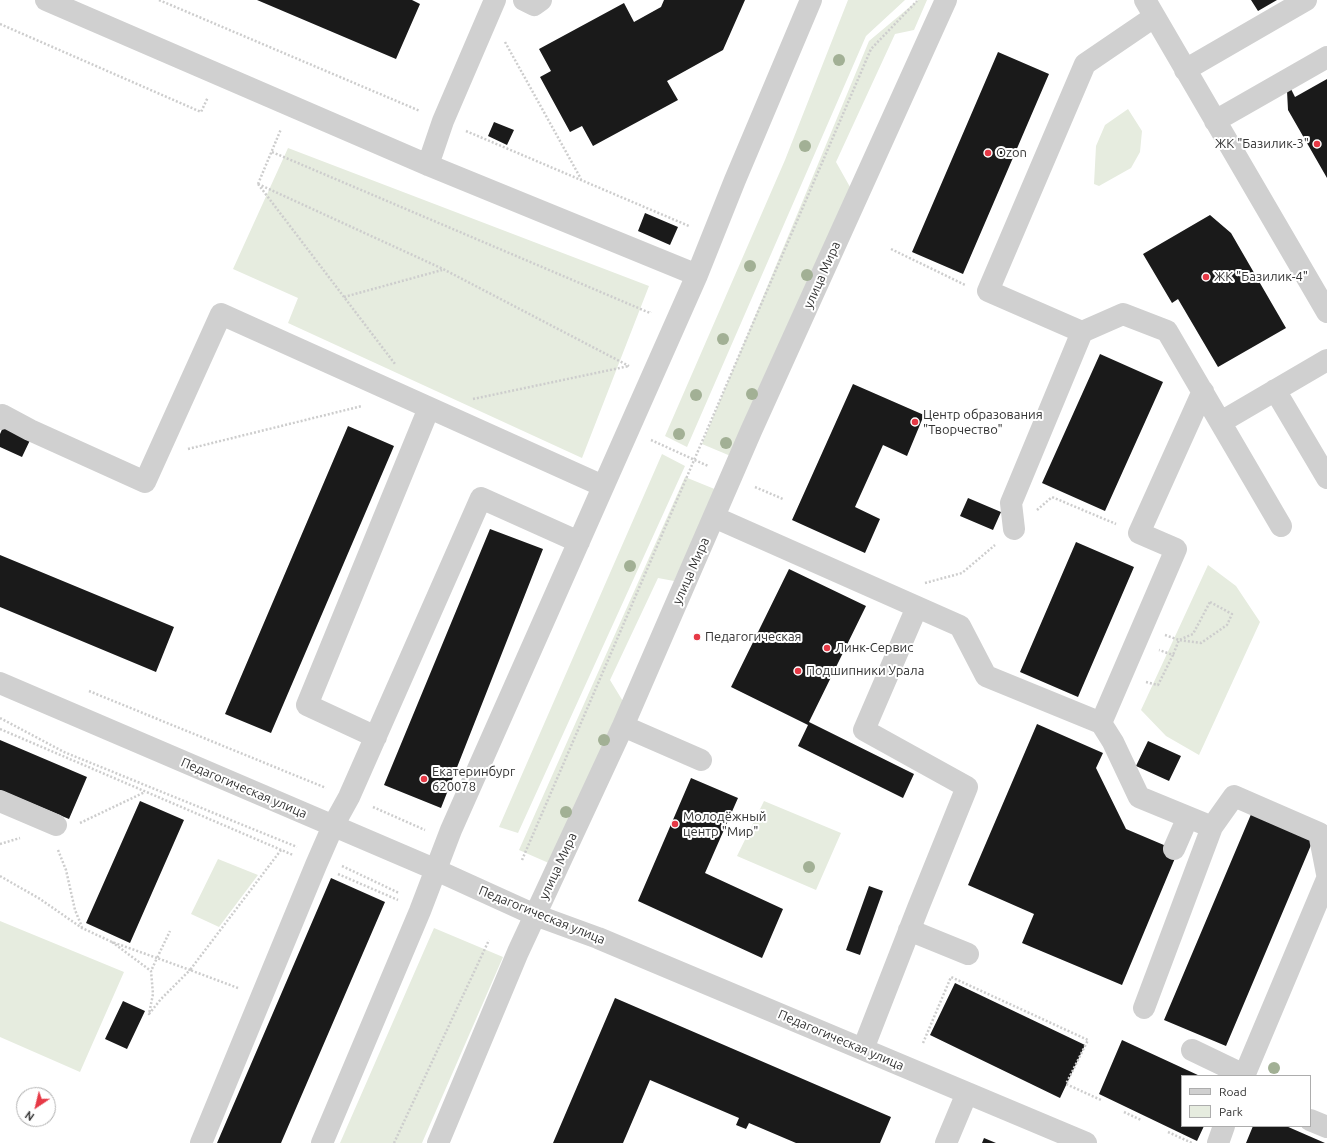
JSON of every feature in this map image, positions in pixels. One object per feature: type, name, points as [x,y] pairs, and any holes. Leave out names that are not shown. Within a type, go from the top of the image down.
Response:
[{"type":"street","points":[[46,0],[428,165],[697,276]]},
{"type":"street","points":[[524,0],[534,4],[541,0]]},
{"type":"street","points":[[322,1143],[420,911],[451,830],[697,276],[735,180],[811,0]]},
{"type":"street","name":"улица Мира","points":[[438,1143],[518,952],[623,726],[714,517],[946,0]]},
{"type":"street","points":[[1185,70],[1306,0]]},
{"type":"street","points":[[428,165],[443,121],[492,7]]},
{"type":"street","points":[[1082,332],[988,291],[1085,64],[1149,8],[1327,312]]},
{"type":"street","points":[[1215,120],[1327,57]]},
{"type":"street","points":[[0,419],[2,416],[145,482],[221,314],[603,486]]},
{"type":"street","points":[[1014,529],[1011,503],[1082,332],[1123,314],[1167,331],[1282,526]]},
{"type":"street","points":[[1221,422],[1327,360]]},
{"type":"street","points":[[1275,390],[1327,478]]},
{"type":"street","points":[[1100,723],[1176,550],[1139,534],[1203,391]]},
{"type":"street","points":[[376,737],[307,705],[429,408]]},
{"type":"street","points":[[201,1143],[333,826],[349,797],[481,498],[579,542]]},
{"type":"street","points":[[714,517],[960,626],[986,676],[1100,723],[1113,742],[1139,797],[1212,827]]},
{"type":"street","points":[[863,1049],[967,787],[864,730],[917,607]]},
{"type":"street","name":"Педагогическая улица","points":[[0,683],[435,870],[535,915],[598,938],[1086,1143]]},
{"type":"street","points":[[623,726],[701,760]]},
{"type":"street","points":[[1144,1008],[1212,827],[1234,796],[1319,833],[1326,868],[1244,1075],[1192,1050]]},
{"type":"street","points":[[0,802],[56,825]]},
{"type":"street","points":[[1174,849],[1188,817]]},
{"type":"street","points":[[910,930],[968,954]]},
{"type":"street","points":[[946,1143],[967,1093]]},
{"type":"street","points":[[1311,1120],[1327,1127]]},
{"type":"path","points":[[522,860],[871,49],[918,0]]},
{"type":"path","points":[[492,7],[581,180]]},
{"type":"path","points":[[0,24],[201,112]]},
{"type":"path","points":[[258,184],[282,127]]},
{"type":"path","points":[[272,152],[650,313]]},
{"type":"path","points":[[258,184],[443,269],[630,366],[468,400]]},
{"type":"path","points":[[258,184],[396,365]]},
{"type":"path","points":[[891,249],[967,286],[988,291]]},
{"type":"path","points":[[344,297],[443,269]]},
{"type":"path","points":[[156,457],[365,406]]},
{"type":"path","points":[[628,429],[783,500]]},
{"type":"path","points":[[1210,602],[1232,614],[1227,625],[1201,643],[1180,640],[1193,634],[1210,602]]},
{"type":"path","points":[[87,691],[349,797],[430,832]]},
{"type":"path","points":[[0,718],[64,752],[318,861],[398,891],[403,898]]},
{"type":"path","points":[[0,729],[281,850],[318,861],[400,901]]},
{"type":"path","points":[[0,844],[56,825],[82,823],[146,791]]},
{"type":"path","points":[[56,825],[57,848],[66,870],[75,910],[82,928]]},
{"type":"path","points":[[170,932],[151,971],[153,994],[149,1014],[161,999],[190,970],[281,850]]},
{"type":"path","points":[[0,876],[40,899],[82,928],[112,942],[262,997]]},
{"type":"path","points":[[394,1143],[489,940]]},
{"type":"path","points":[[112,942],[151,971]]},
{"type":"path","points":[[923,1043],[951,978],[1088,1040],[1066,1084],[1101,1100]]},
{"type":"path","points":[[1124,1112],[1141,1120]]},
{"type":"path","points":[[1168,1132],[1192,1143]]},
{"type":"green space","points":[[848,0],[905,0],[866,36],[687,447],[665,436],[785,160]]},
{"type":"green space","points":[[918,0],[927,0],[914,30],[895,34],[836,162],[850,187],[733,457],[702,444],[869,41]]},
{"type":"green space","points":[[1128,109],[1142,131],[1140,152],[1131,168],[1099,186],[1094,184],[1096,146],[1105,125]]},
{"type":"green space","points":[[288,148],[649,286],[582,458],[288,323],[298,298],[233,269]]},
{"type":"green space","points":[[662,454],[685,466],[518,833],[499,827]]},
{"type":"green space","points":[[685,477],[717,490],[674,581],[658,578],[610,680],[624,703],[551,864],[519,850]]},
{"type":"green space","points":[[1208,565],[1236,586],[1260,622],[1199,755],[1166,736],[1141,710]]},
{"type":"green space","points":[[764,801],[841,833],[816,890],[737,856]]},
{"type":"green space","points":[[218,859],[258,875],[219,927],[191,914]]},
{"type":"green space","points":[[0,921],[124,972],[80,1072],[0,1037]]},
{"type":"green space","points":[[434,928],[503,957],[422,1143],[340,1143]]},
{"type":"building","points":[[257,0],[412,0],[420,4],[396,59]]},
{"type":"building","points":[[664,0],[745,0],[723,50],[667,81],[678,100],[593,146],[582,126],[570,132],[540,77],[551,71],[539,49],[624,3],[634,22],[661,7]]},
{"type":"building","points":[[1251,0],[1277,0],[1258,11]]},
{"type":"building","points":[[998,52],[1049,74],[963,274],[912,252]]},
{"type":"building","name":"ЖК \"Базилик-3\"","points":[[1327,79],[1327,178],[1288,110],[1287,91],[1291,89],[1295,97]]},
{"type":"building","points":[[494,122],[514,130],[507,145],[488,136]]},
{"type":"building","points":[[645,213],[678,227],[670,245],[638,231]]},
{"type":"building","name":"ЖК \"Базилик-4\"","points":[[1210,215],[1231,233],[1286,328],[1218,367],[1178,299],[1172,303],[1143,254]]},
{"type":"building","points":[[1100,354],[1163,382],[1105,511],[1042,483]]},
{"type":"building","points":[[853,384],[924,415],[907,456],[883,445],[855,507],[880,519],[865,553],[792,520]]},
{"type":"building","points":[[5,423],[32,436],[22,457],[0,447],[0,434]]},
{"type":"building","points":[[348,426],[394,446],[271,733],[225,714]]},
{"type":"building","points":[[968,498],[1001,512],[993,530],[960,516]]},
{"type":"building","points":[[490,529],[543,549],[441,808],[384,785]]},
{"type":"building","points":[[1076,542],[1134,567],[1078,697],[1020,672]]},
{"type":"building","points":[[0,555],[174,627],[156,672],[0,607]]},
{"type":"building","points":[[789,569],[866,606],[809,722],[914,774],[903,798],[798,746],[808,725],[731,687]]},
{"type":"building","points":[[1037,724],[1103,753],[1096,768],[1126,829],[1178,851],[1122,985],[1022,943],[1034,914],[968,885]]},
{"type":"building","points":[[0,740],[87,777],[69,819],[0,790]]},
{"type":"building","points":[[1148,741],[1181,756],[1169,781],[1136,766]]},
{"type":"building","points":[[691,778],[738,798],[705,873],[783,909],[762,958],[638,901]]},
{"type":"building","points":[[140,801],[184,820],[130,943],[86,923]]},
{"type":"building","points":[[1252,812],[1314,838],[1226,1046],[1164,1020]]},
{"type":"building","points":[[331,878],[385,902],[281,1143],[217,1143]]},
{"type":"building","points":[[869,886],[883,891],[860,955],[846,950]]},
{"type":"building","points":[[955,983],[1085,1045],[1060,1098],[930,1035]]},
{"type":"building","points":[[615,998],[891,1117],[880,1143],[796,1143],[749,1123],[746,1129],[736,1125],[739,1118],[650,1080],[623,1143],[553,1143]]},
{"type":"building","points":[[123,1001],[145,1011],[127,1049],[105,1039]]},
{"type":"building","points":[[1122,1040],[1198,1075],[1181,1075],[1181,1127],[1204,1127],[1197,1141],[1099,1094]]},
{"type":"building","points":[[1253,1127],[1288,1127],[1325,1143],[1246,1143]]},
{"type":"building","points":[[984,1138],[996,1143],[982,1143]]},
{"type":"place","name":"ЖК \"Базилик-3\"","points":[[1317,144]]},
{"type":"place","name":"Ozon","points":[[988,153]]},
{"type":"place","name":"ЖК \"Базилик-4\"","points":[[1206,277]]},
{"type":"place","name":"Центр образования \"Творчество\"","points":[[915,422]]},
{"type":"place","name":"Педагогическая","points":[[697,637]]},
{"type":"place","name":"Линк-Сервис","points":[[827,648]]},
{"type":"place","name":"Подшипники Урала","points":[[798,671]]},
{"type":"place","name":"Екатеринбург 620078","points":[[424,779]]},
{"type":"place","name":"Молодёжный центр \"Мир\"","points":[[675,824]]}]
